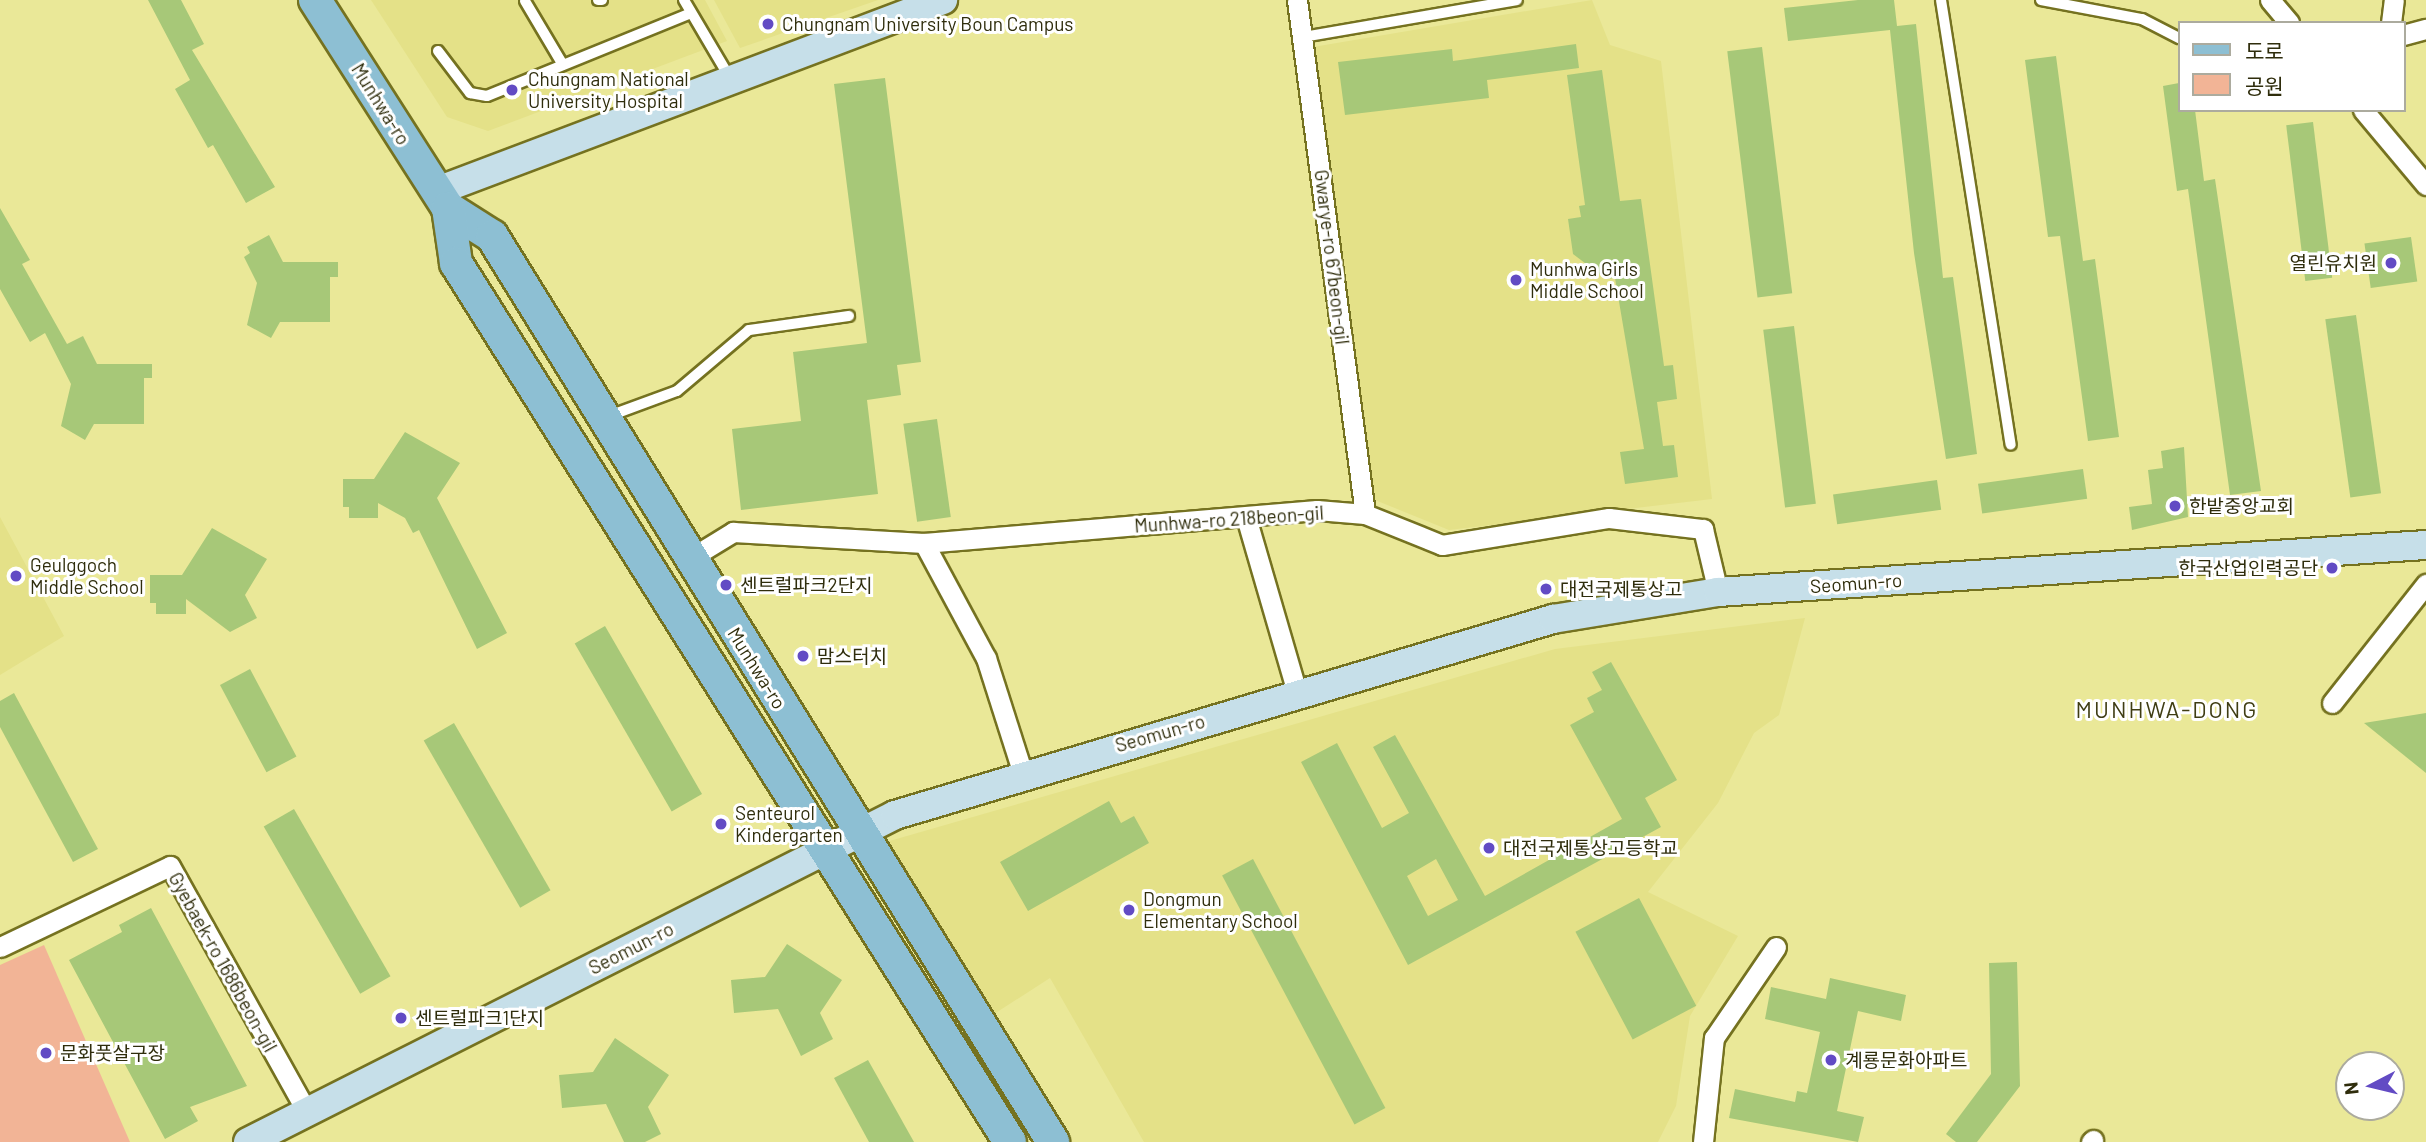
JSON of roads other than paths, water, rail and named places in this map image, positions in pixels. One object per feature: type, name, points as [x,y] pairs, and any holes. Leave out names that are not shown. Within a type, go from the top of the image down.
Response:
[{"type":"main road","name":"Munhwa-ro","points":[[315,0],[442,200],[456,263],[1010,1142]]},
{"type":"main road","points":[[442,200],[731,79],[943,0]]},
{"type":"main road","name":"Munhwa-ro","points":[[442,200],[492,236],[689,559],[1053,1142]]},
{"type":"main road","name":"Seomun-ro","points":[[248,1142],[859,831],[1023,774],[1553,619],[1718,593],[2426,545]]},
{"type":"street","name":"Gwarye-ro 67beon-gil","points":[[1297,0],[1365,514]]},
{"type":"street","points":[[2270,0],[2287,21]]},
{"type":"street","points":[[2391,21],[2393,0]]},
{"type":"street","points":[[2405,34],[2426,29]]},
{"type":"street","points":[[2365,112],[2426,185]]},
{"type":"street","name":"Munhwa-ro 218beon-gil","points":[[689,559],[733,533],[924,543],[1317,510],[1365,514],[1442,545],[1609,518],[1703,529],[1718,593]]},
{"type":"street","points":[[1245,517],[1297,693]]},
{"type":"street","points":[[924,543],[986,658],[1023,774]]},
{"type":"street","points":[[2332,703],[2426,584]]},
{"type":"street","name":"Gyebaek-ro 1686beon-gil","points":[[0,947],[170,866],[307,1112]]},
{"type":"street","points":[[1703,1142],[1714,1038],[1776,947]]},
{"type":"lane","points":[[684,0],[731,79]]},
{"type":"lane","points":[[1303,37],[1517,0]]},
{"type":"lane","points":[[1941,0],[2011,445]]},
{"type":"lane","points":[[2041,0],[2142,19],[2178,37]]},
{"type":"lane","points":[[525,1],[563,65]]},
{"type":"lane","points":[[438,51],[470,93],[487,96],[691,13]]},
{"type":"lane","points":[[602,418],[677,391],[749,330],[849,316]]},
{"type":"place","name":"Chungnam University Boun Campus","points":[[768,24]]},
{"type":"place","name":"Chungnam National University Hospital","points":[[512,90]]},
{"type":"place","name":"열린유치원","points":[[2391,263]]},
{"type":"place","name":"Munhwa Girls Middle School","points":[[1516,280]]},
{"type":"place","name":"한밭중앙교회","points":[[2175,506]]},
{"type":"place","name":"한국산업인력공단","points":[[2332,568]]},
{"type":"place","name":"Geulggoch Middle School","points":[[16,576]]},
{"type":"place","name":"센트럴파크2단지","points":[[726,585]]},
{"type":"place","name":"대전국제통상고","points":[[1546,589]]},
{"type":"place","name":"맘스터치","points":[[803,656]]},
{"type":"place","name":"Senteurol Kindergarten","points":[[721,824]]},
{"type":"place","name":"대전국제통상고등학교","points":[[1489,848]]},
{"type":"place","name":"Dongmun Elementary School","points":[[1129,910]]},
{"type":"place","name":"센트럴파크1단지","points":[[401,1018]]},
{"type":"place","name":"문화풋살구장","points":[[46,1053]]},
{"type":"place","name":"계룡문화아파트","points":[[1831,1060]]},
{"type":"district","name":"MUNHWA-DONG","points":[[2167,709]]}]
